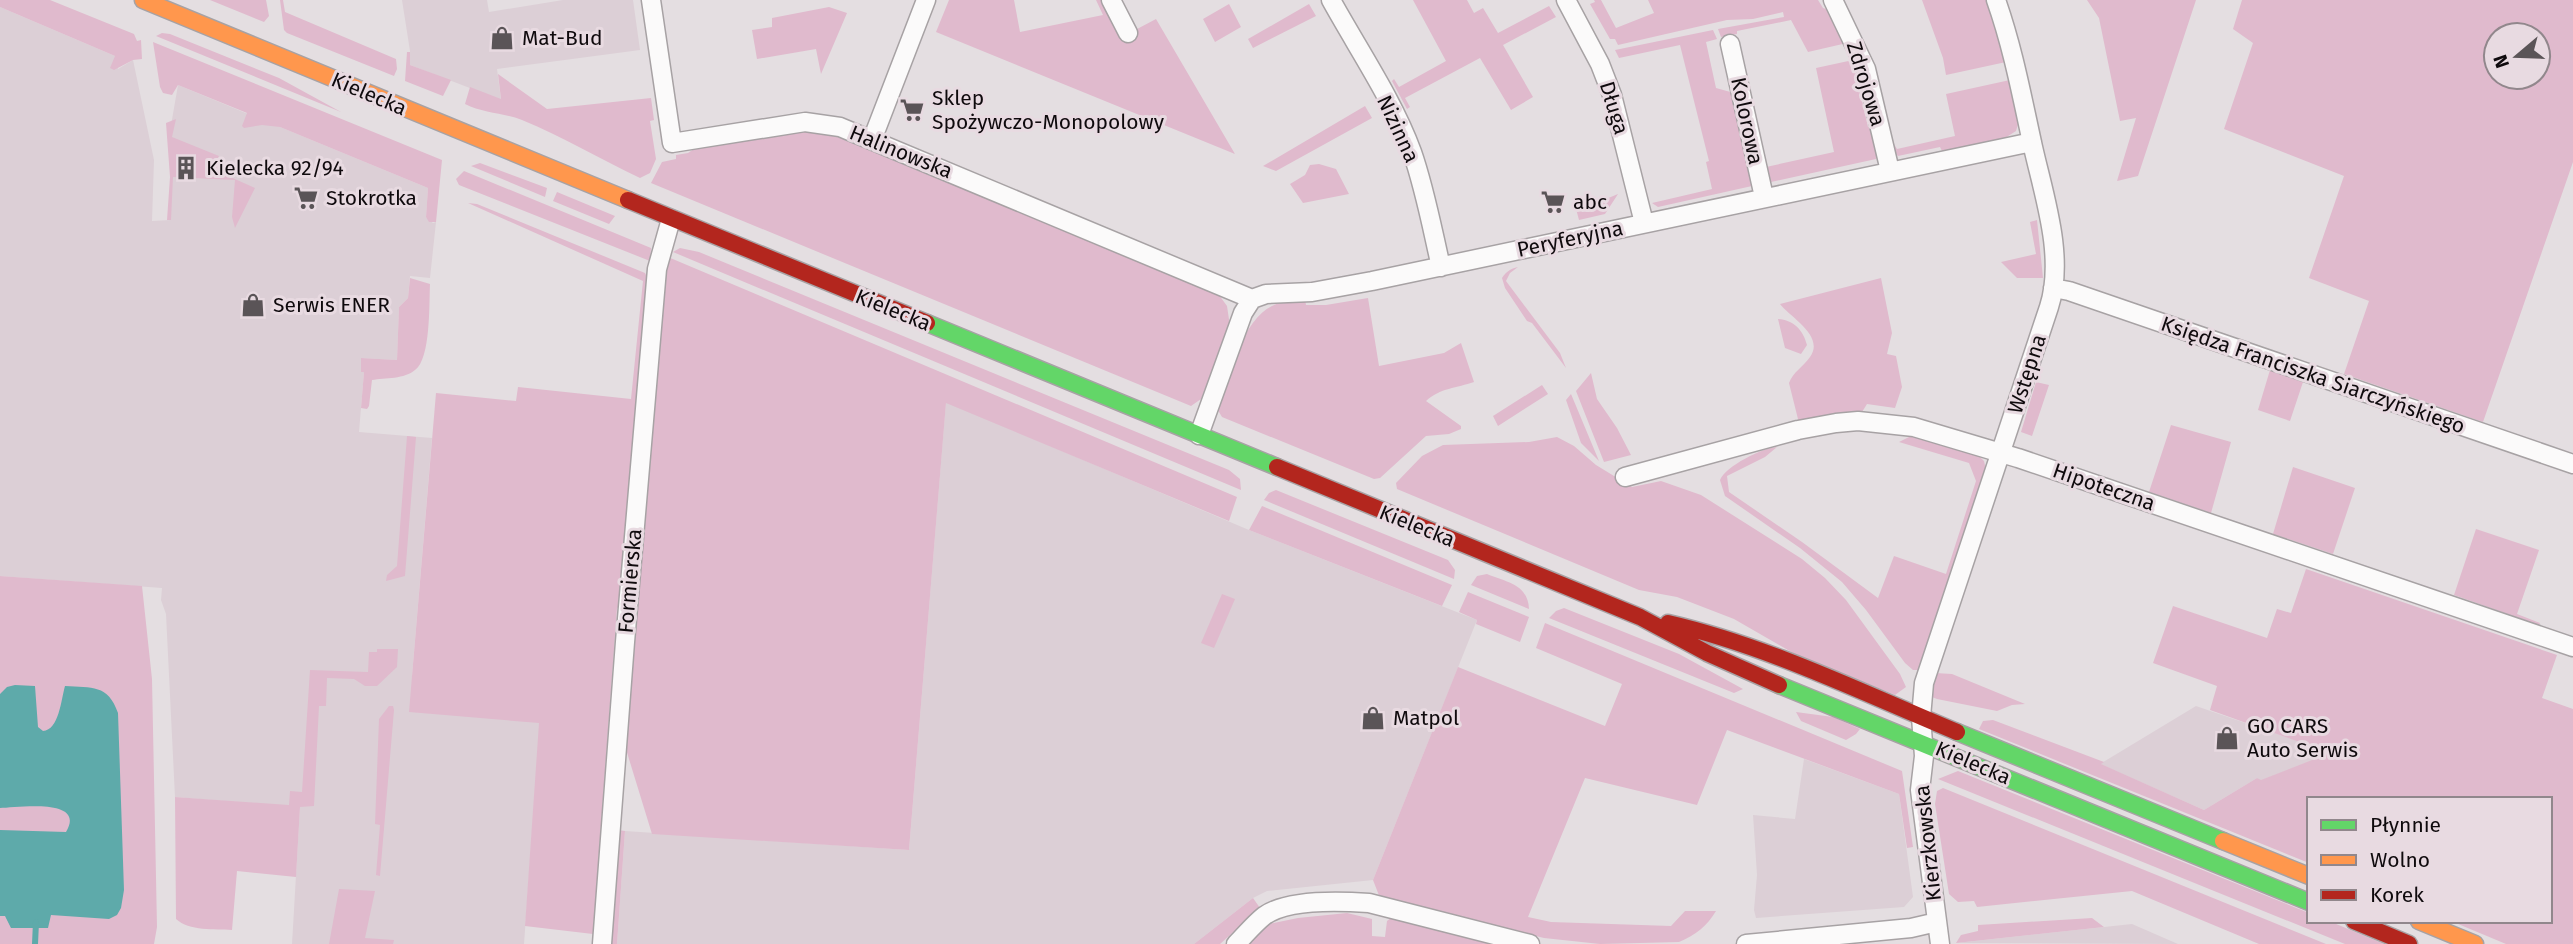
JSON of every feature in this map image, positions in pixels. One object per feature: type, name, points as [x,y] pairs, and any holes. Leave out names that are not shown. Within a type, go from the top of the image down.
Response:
[{"type":"main road","name":"Kielecka","points":[[143,1],[1640,617],[1707,653],[1778,685],[2307,901]]},
{"type":"main road","name":"Kielecka","points":[[1640,617],[1703,631],[1795,665],[2042,764],[2307,875]]},
{"type":"main road","points":[[2359,923],[2409,944]]},
{"type":"main road","points":[[2424,923],[2474,944]]},
{"type":"street","name":"Halinowska","points":[[650,0],[672,143],[805,122],[829,124],[872,139],[1252,299]]},
{"type":"street","points":[[872,139],[926,0]]},
{"type":"street","points":[[1111,0],[1128,33]]},
{"type":"street","name":"Nizinna","points":[[1331,0],[1399,122],[1411,150],[1441,267]]},
{"type":"street","name":"Długa","points":[[1566,0],[1594,51],[1612,95],[1644,223]]},
{"type":"street","name":"Zdrojowa","points":[[1833,0],[1866,69],[1890,171]]},
{"type":"street","name":"Wstępna","points":[[1924,743],[1920,717],[1927,672],[2049,307],[2053,288],[2052,243],[2009,39],[1996,0]]},
{"type":"street","name":"Kolorowa","points":[[1730,44],[1764,197]]},
{"type":"street","name":"Peryferyjna","points":[[1252,299],[1279,293],[1331,289],[1441,267],[2032,142]]},
{"type":"street","name":"Formierska","points":[[603,944],[625,642],[657,269],[671,219]]},
{"type":"street","name":"Księdza Franciszka Siarczyńskiego","points":[[2053,288],[2573,464]]},
{"type":"street","points":[[1199,435],[1243,313],[1252,299]]},
{"type":"street","name":"Hipoteczna","points":[[1625,477],[1798,430],[1858,421],[1914,427],[2018,458],[2573,648]]},
{"type":"street","name":"Kierzkowska","points":[[1924,743],[1920,790],[1940,944]]},
{"type":"street","points":[[1236,944],[1265,915],[1272,912],[1304,904],[1350,902],[1368,903],[1531,944]]},
{"type":"street","points":[[1745,944],[1911,928],[1937,922]]},
{"type":"shaded area","points":[[0,0],[50,0],[134,34],[137,41],[141,40],[142,59],[133,60],[114,70],[110,68],[115,56],[0,7]]},
{"type":"shaded area","points":[[210,0],[266,0],[269,16],[264,22]]},
{"type":"shaded area","points":[[280,0],[283,0],[285,12],[396,59],[397,69],[394,76],[287,33],[284,30]]},
{"type":"shaded area","points":[[402,0],[487,0],[489,12],[563,0],[633,0],[640,50],[497,69],[501,100],[410,65]]},
{"type":"shaded area","points":[[949,0],[1014,0],[1020,32],[1103,15],[1096,0],[1104,0],[1122,37],[1156,19],[1235,154],[936,32]]},
{"type":"shaded area","points":[[1413,0],[1467,0],[1474,13],[1483,8],[1498,33],[1549,6],[1556,17],[1503,45],[1533,97],[1511,110],[1480,58],[1405,98],[1410,107],[1407,109],[1392,81],[1394,79],[1399,87],[1446,61]]},
{"type":"shaded area","points":[[1594,0],[1601,0],[1616,28],[1654,13],[1648,0],[1818,0],[1823,8],[1829,10],[1847,43],[1808,52],[1791,20],[1721,37],[1718,29],[1784,17],[1783,12],[1753,19],[1727,20],[1618,45],[1615,39],[1610,39],[1590,4],[1595,2]]},
{"type":"shaded area","points":[[1922,0],[1989,0],[2006,62],[1946,75],[1943,58]]},
{"type":"shaded area","points":[[2087,0],[2196,0],[2138,176],[2117,181],[2136,118],[2120,121],[2099,18]]},
{"type":"shaded area","points":[[2242,0],[2573,0],[2573,162],[2483,422],[2344,374],[2369,301],[2309,278],[2344,176],[2224,129],[2253,43],[2233,29]]},
{"type":"shaded area","points":[[1229,4],[1241,27],[1215,42],[1203,19]]},
{"type":"shaded area","points":[[1309,4],[1316,16],[1253,48],[1248,39]]},
{"type":"shaded area","points":[[0,7],[115,56],[118,69],[133,60],[154,160],[152,221],[171,220],[170,131],[178,85],[428,188],[426,217],[433,223],[436,222],[430,278],[410,276],[408,298],[399,307],[397,360],[361,358],[364,372],[359,432],[432,438],[412,676],[418,685],[416,712],[540,722],[524,944],[292,944],[300,807],[175,797],[166,614],[161,600],[162,588],[0,576]]},
{"type":"shaded area","points":[[829,7],[847,13],[821,74],[816,49],[757,59],[752,30],[772,27],[772,18]]},
{"type":"shaded area","points":[[1713,30],[1717,39],[1706,42],[1716,88],[1734,93],[1754,183],[1752,186],[1658,207],[1652,203],[1712,189],[1706,162],[1709,161],[1680,45],[1619,58],[1615,50]]},
{"type":"shaded area","points":[[162,33],[279,78],[341,112],[156,36]]},
{"type":"shaded area","points":[[153,42],[442,160],[436,222],[429,222],[426,217],[428,188],[280,127],[262,125],[244,128],[242,126],[247,113],[178,85],[172,95],[163,93]]},
{"type":"shaded area","points":[[407,52],[410,52],[410,65],[451,80],[443,96],[405,81]]},
{"type":"shaded area","points":[[1853,60],[1868,127],[1873,126],[1876,159],[1771,182],[1766,167],[1834,152],[1816,68]]},
{"type":"shaded area","points":[[498,74],[547,109],[651,98],[654,120],[650,121],[656,159],[650,173],[640,178],[522,120],[465,104],[470,87],[501,99]]},
{"type":"shaded area","points":[[2010,80],[2019,121],[2016,131],[2005,138],[1942,151],[1940,147],[1898,156],[1892,148],[1892,141],[1897,149],[1955,136],[1946,94]]},
{"type":"shaded area","points":[[1365,106],[1372,118],[1276,171],[1263,166]]},
{"type":"shaded area","points":[[176,119],[172,137],[219,156],[215,165],[224,168],[226,175],[255,188],[235,228],[232,217],[235,180],[173,177],[171,220],[167,220],[170,177],[166,123]]},
{"type":"shaded area","points":[[807,131],[826,132],[1219,295],[1227,306],[1230,326],[1201,399],[1191,406],[651,183],[662,162],[676,159],[676,155],[694,149]]},
{"type":"shaded area","points":[[480,163],[547,188],[545,197],[471,166]]},
{"type":"shaded area","points":[[1319,164],[1336,169],[1349,194],[1303,203],[1290,184],[1305,175],[1310,165]]},
{"type":"shaded area","points":[[464,171],[651,248],[650,261],[459,185],[456,179]]},
{"type":"shaded area","points":[[557,192],[615,216],[609,224],[553,201]]},
{"type":"shaded area","points":[[1618,194],[1605,214],[1579,220],[1575,205]]},
{"type":"shaded area","points":[[468,203],[477,204],[645,273],[647,277],[617,608],[593,934],[525,926],[539,723],[409,712],[436,393],[516,401],[518,387],[631,399],[643,281]]},
{"type":"shaded area","points":[[2037,220],[2043,278],[2017,278],[2001,262],[2036,254],[2030,222]]},
{"type":"shaded area","points":[[680,248],[699,252],[1229,470],[1240,479],[1241,490],[673,252]]},
{"type":"shaded area","points":[[668,257],[1237,497],[1229,521],[946,403],[909,850],[652,834],[625,746],[664,276]]},
{"type":"shaded area","points":[[1518,267],[1510,273],[1506,281],[1560,353],[1566,368],[1532,323],[1527,321],[1505,288],[1502,278]]},
{"type":"shaded area","points":[[410,278],[430,284],[424,355],[411,373],[372,380],[369,406],[367,409],[361,408],[364,372],[361,372],[361,358],[397,360],[399,307],[408,298]]},
{"type":"shaded area","points":[[1881,278],[1892,333],[1887,354],[1896,356],[1902,387],[1895,408],[1867,404],[1862,412],[1799,423],[1789,383],[1810,357],[1813,342],[1805,328],[1780,304]]},
{"type":"shaded area","points":[[1368,298],[1379,366],[1444,353],[1461,343],[1474,382],[1443,391],[1426,401],[1461,426],[1461,429],[1449,434],[1426,436],[1380,478],[1374,479],[1222,417],[1216,407],[1231,366],[1245,336],[1262,313],[1276,304],[1305,299],[1306,305],[1326,305]]},
{"type":"shaded area","points":[[1778,319],[1789,321],[1800,330],[1807,345],[1801,354],[1785,348]]},
{"type":"shaded area","points":[[2270,370],[2303,382],[2290,421],[2258,410]]},
{"type":"shaded area","points":[[1591,373],[1597,399],[1631,455],[1604,462],[1576,391]]},
{"type":"shaded area","points":[[2036,382],[2049,385],[2032,436],[2021,432]]},
{"type":"shaded area","points":[[1542,385],[1548,394],[1498,426],[1493,416]]},
{"type":"shaded area","points":[[1571,394],[1599,461],[1581,443],[1566,400]]},
{"type":"shaded area","points":[[946,402],[1249,530],[1477,620],[1373,880],[1267,891],[1253,898],[1194,944],[617,944],[625,831],[909,850]]},
{"type":"shaded area","points":[[2171,425],[2231,442],[2211,513],[2149,492]]},
{"type":"shaded area","points":[[407,436],[416,437],[405,576],[386,581],[387,575],[397,566]]},
{"type":"shaded area","points":[[1557,437],[1632,487],[1661,481],[1701,495],[1802,559],[1846,600],[1900,674],[1906,687],[1895,695],[1793,653],[1734,619],[1677,597],[1639,590],[1397,489],[1396,483],[1422,456],[1443,445],[1529,442]]},
{"type":"shaded area","points":[[1909,437],[1922,437],[1979,456],[1984,461],[1986,470],[1919,670],[1913,670],[1905,663],[1842,582],[1800,548],[1725,496],[1720,480],[1729,469],[1745,459],[1777,447],[1765,457],[1727,476],[1729,492],[1878,598],[1894,556],[1946,574],[1976,481],[1969,463],[1899,442]]},
{"type":"shaded area","points":[[2293,467],[2355,488],[2333,554],[2273,534]]},
{"type":"shaded area","points":[[1276,490],[1448,560],[1455,570],[1454,579],[1264,500],[1269,493]]},
{"type":"shaded area","points":[[1262,506],[1452,585],[1442,606],[1249,530]]},
{"type":"shaded area","points":[[2476,529],[2539,550],[2517,614],[2540,623],[2539,625],[2454,595]]},
{"type":"shaded area","points":[[2306,569],[2557,655],[2542,698],[2573,709],[2573,944],[2506,944],[2456,923],[2552,923],[2552,797],[2307,797],[2307,862],[1979,729],[1983,721],[1993,720],[2104,762],[2101,764],[2204,810],[2257,778],[2261,780],[2330,753],[2210,710],[2217,686],[2153,663],[2173,606],[2267,638],[2277,609],[2291,613]]},
{"type":"shaded area","points":[[1487,574],[1520,589],[1525,594],[1529,609],[1471,585],[1477,576]]},
{"type":"shaded area","points":[[0,576],[142,586],[152,679],[157,927],[154,944],[0,944]]},
{"type":"shaded area","points":[[1468,592],[1529,617],[1520,642],[1476,624],[1477,620],[1459,612]]},
{"type":"shaded area","points":[[1222,594],[1235,599],[1214,648],[1201,643]]},
{"type":"shaded area","points":[[1564,608],[1679,654],[1743,689],[1734,693],[1549,618]]},
{"type":"shaded area","points":[[1545,623],[1902,771],[1913,847],[1907,848],[1899,794],[1727,730],[1697,805],[1585,778],[1528,917],[1551,922],[1671,926],[1685,911],[1716,911],[1705,926],[1679,942],[1600,944],[1544,938],[1380,898],[1373,880],[1458,667],[1605,726],[1622,684],[1536,648]]},
{"type":"shaded area","points":[[377,649],[398,649],[397,667],[377,686],[365,686],[354,679],[327,678],[326,706],[319,706],[314,806],[300,807],[296,877],[237,871],[232,930],[181,923],[176,919],[175,797],[289,805],[290,791],[302,792],[310,670],[368,672],[369,652],[377,652]]},
{"type":"shaded area","points":[[1935,673],[1952,674],[2025,704],[2012,705],[1997,711],[1937,699],[1932,697],[1932,692],[1929,691]]},
{"type":"shaded area","points":[[389,706],[393,706],[394,710],[380,876],[376,875],[380,825],[375,824],[379,719]]},
{"type":"shaded area","points":[[2196,706],[2332,753],[2260,781],[2257,778],[2204,810],[2100,764]]},
{"type":"shaded area","points":[[1796,712],[1833,717],[1860,729],[1846,740],[1801,721]]},
{"type":"shaded area","points":[[1804,759],[1899,794],[1913,897],[1904,907],[1756,918],[1754,910],[1757,875],[1753,815],[1795,819]]},
{"type":"shaded area","points":[[1958,771],[2307,912],[2307,923],[2334,923],[2384,944],[2345,944],[1938,779]]},
{"type":"shaded area","points":[[1943,788],[2326,944],[2259,944],[2132,891],[1977,907],[1974,901],[1958,902],[1949,894],[1935,804],[1937,791]]},
{"type":"shaded area","points":[[618,830],[625,831],[617,944],[610,944]]},
{"type":"shaded area","points":[[339,889],[375,891],[365,938],[394,940],[393,944],[329,944]]},
{"type":"shaded area","points":[[1253,898],[1260,908],[1220,944],[1194,944]]},
{"type":"shaded area","points":[[1347,913],[1372,919],[1372,936],[1385,937],[1387,921],[1392,917],[1503,944],[1245,944],[1269,924]]},
{"type":"shaded area","points":[[2092,918],[2104,927],[1956,943],[1961,935],[1978,931],[1978,925]]},
{"type":"shaded area","points":[[2132,924],[2178,944],[1956,943]]},
{"type":"water","points":[[35,686],[38,727],[43,731],[53,726],[56,720],[65,686],[104,692],[118,713],[124,890],[121,908],[117,915],[109,919],[51,915],[48,928],[11,928],[5,916],[0,916],[0,830],[66,832],[70,821],[67,813],[59,809],[33,806],[0,808],[0,694],[7,687]]},
{"type":"waterway","points":[[35,944],[36,922]]},
{"type":"traffic: fast","points":[[927,323],[1277,467]]},
{"type":"traffic: fast","points":[[1779,685],[2307,901]]},
{"type":"traffic: fast","points":[[1957,732],[2223,841]]},
{"type":"traffic: slow","points":[[143,0],[628,200]]},
{"type":"traffic: slow","points":[[2223,841],[2307,875]]},
{"type":"traffic: slow","points":[[2424,923],[2475,944]]},
{"type":"traffic: jam","points":[[628,200],[927,323]]},
{"type":"traffic: jam","points":[[1277,467],[1640,617],[1707,653],[1779,685]]},
{"type":"traffic: jam","points":[[1668,623],[1779,657],[1957,732]]},
{"type":"traffic: jam","points":[[2359,923],[2409,944]]},
{"type":"place","name":"Mat-Bud","points":[[502,38]]},
{"type":"place","name":"Sklep Spożywczo-Monopolowy","points":[[912,110]]},
{"type":"place","name":"Kielecka 92/94","points":[[186,168]]},
{"type":"place","name":"Stokrotka","points":[[306,198]]},
{"type":"place","name":"abc","points":[[1553,202]]},
{"type":"place","name":"Serwis ENER","points":[[253,305]]},
{"type":"place","name":"Matpol","points":[[1373,718]]},
{"type":"place","name":"GO CARS Auto Serwis","points":[[2227,738]]}]
